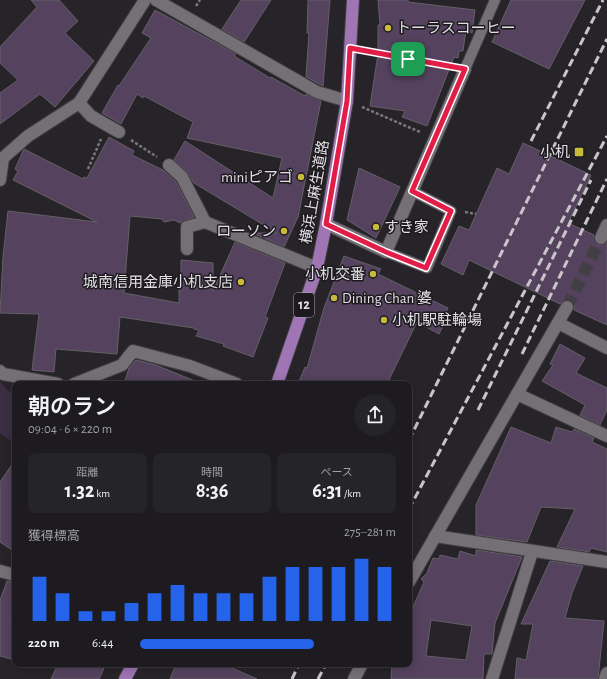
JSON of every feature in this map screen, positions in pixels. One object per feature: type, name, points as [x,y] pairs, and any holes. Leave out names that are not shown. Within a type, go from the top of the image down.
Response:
[{"type":"main road","name":"横浜上麻生道路","points":[[278,381],[317,268],[326,224],[347,101],[353,0]]},
{"type":"main road","points":[[125,679],[131,667]]},
{"type":"street","points":[[0,180],[2,158],[28,136],[79,103],[145,0]]},
{"type":"street","points":[[156,0],[317,92],[347,101]]},
{"type":"street","points":[[326,224],[386,252],[465,69]]},
{"type":"street","points":[[79,103],[91,116],[119,132]]},
{"type":"street","points":[[169,165],[182,177],[205,222]]},
{"type":"street","points":[[187,249],[187,227],[205,222],[317,268]]},
{"type":"street","points":[[601,238],[607,225]]},
{"type":"street","points":[[412,577],[567,306]]},
{"type":"street","points":[[558,322],[607,348]]},
{"type":"street","points":[[82,381],[122,365],[132,352],[190,366],[229,381]]},
{"type":"street","points":[[0,371],[3,374],[42,381]]},
{"type":"street","points":[[517,394],[607,436]]},
{"type":"street","points":[[435,536],[532,552],[607,562]]},
{"type":"street","points":[[492,679],[532,552]]},
{"type":"street","points":[[0,571],[12,574]]},
{"type":"street","points":[[354,679],[360,667]]},
{"type":"street","points":[[605,679],[607,673]]},
{"type":"lane","points":[[465,69],[495,0]]},
{"type":"lane","points":[[386,252],[426,268],[444,231],[451,211],[412,191]]},
{"type":"path","points":[[350,48],[465,69]]},
{"type":"path","points":[[347,101],[435,138]]},
{"type":"path","points":[[88,169],[107,125]]},
{"type":"path","points":[[119,132],[169,165]]},
{"type":"shaded area","points":[[0,382],[12,394],[12,441],[0,434]]},
{"type":"building","points":[[31,0],[59,0],[78,21],[65,33],[94,61],[55,107],[40,94],[0,124],[0,93],[18,80],[0,63],[0,47],[37,7]]},
{"type":"building","points":[[241,0],[271,0],[244,42],[222,29]]},
{"type":"building","points":[[308,0],[330,0],[323,86],[306,77],[309,33],[307,33]]},
{"type":"building","points":[[378,0],[408,0],[408,2],[475,10],[472,33],[466,30],[463,51],[459,51],[458,58],[454,57],[427,126],[402,117],[405,111],[370,106],[378,54],[378,25],[380,25]]},
{"type":"building","points":[[511,0],[585,0],[549,69],[492,42]]},
{"type":"building","points":[[155,10],[236,54],[234,56],[270,78],[271,77],[305,96],[306,94],[321,101],[298,217],[284,247],[253,233],[277,233],[194,183],[187,172],[174,160],[185,141],[273,198],[282,158],[187,138],[193,122],[144,96],[143,98],[137,94],[121,124],[102,113],[118,85],[119,86],[151,38],[142,33]]},
{"type":"building","points":[[109,137],[134,151],[132,155],[163,170],[176,182],[194,217],[180,223],[174,220],[164,222],[162,219],[130,216],[124,293],[179,303],[181,260],[213,263],[213,291],[235,242],[285,263],[265,317],[268,318],[253,357],[223,346],[224,344],[196,336],[199,330],[194,328],[120,317],[117,354],[56,349],[54,372],[32,370],[39,314],[0,313],[3,257],[8,211],[97,222],[13,180],[18,171],[15,169],[24,149],[83,179],[84,177],[87,178]]},
{"type":"building","name":"小机","points":[[523,143],[591,175],[568,223],[594,235],[594,239],[598,245],[602,245],[607,242],[607,325],[574,310],[574,304],[570,300],[564,300],[560,304],[469,260],[463,275],[441,264],[459,226],[469,230],[497,168],[509,174]]},
{"type":"building","points":[[359,168],[400,187],[376,238],[347,220]]},
{"type":"building","points":[[344,256],[381,269],[378,274],[448,308],[443,319],[446,320],[439,334],[417,322],[388,381],[299,381],[305,367],[307,368],[324,308]]},
{"type":"building","points":[[560,344],[585,358],[576,373],[607,388],[607,410],[600,425],[580,415],[585,405],[542,381],[553,365],[550,364]]},
{"type":"building","points":[[136,360],[156,365],[195,381],[125,381],[129,368]]},
{"type":"building","points":[[511,427],[551,443],[556,427],[572,432],[574,429],[594,438],[592,442],[607,449],[607,552],[591,548],[589,552],[557,547],[575,509],[541,507],[527,542],[476,535],[476,505]]},
{"type":"building","points":[[12,464],[12,550],[0,542],[0,482]]},
{"type":"building","points":[[476,550],[522,557],[495,623],[492,654],[484,654],[483,679],[391,679],[392,667],[412,667],[412,609],[424,582],[421,579],[427,573],[433,558],[439,559],[440,555],[458,559],[460,551],[476,556]],"holes":[[[431,620],[472,626],[466,660],[426,656]]]},
{"type":"building","points":[[550,561],[583,566],[572,593],[565,618],[604,621],[598,679],[515,679],[517,658],[526,660],[533,624],[521,624]]},
{"type":"building","points":[[7,581],[12,582],[12,659],[0,656],[0,600]]},
{"type":"building","points":[[57,667],[105,667],[99,679],[51,679]]},
{"type":"building","points":[[175,667],[230,667],[257,679],[170,679]]},
{"type":"tunnel","points":[[567,307],[601,238]]},
{"type":"railway","points":[[531,141],[603,0]]},
{"type":"railway","points":[[412,434],[607,39]]},
{"type":"railway","points":[[412,503],[607,136]]},
{"type":"railway","points":[[522,354],[607,179]]},
{"type":"railway","points":[[478,410],[591,180]]},
{"type":"railway","points":[[292,679],[298,667]]},
{"type":"railway","points":[[318,679],[324,667]]},
{"type":"place","name":"トーラスコーヒー","points":[[388,28]]},
{"type":"place","name":"小机","points":[[579,152]]},
{"type":"place","name":"miniピアゴ","points":[[301,177]]},
{"type":"place","name":"すき家","points":[[376,227]]},
{"type":"place","name":"ローソン","points":[[284,231]]},
{"type":"place","name":"小机交番","points":[[373,274]]},
{"type":"place","name":"城南信用金庫小机支店","points":[[241,282]]},
{"type":"place","name":"Dining Chan 婆","points":[[334,298]]},
{"type":"place","name":"小机駅駐輪場","points":[[384,320]]},
{"type":"route","points":[[350,48],[408,59],[465,69],[412,191],[451,211],[444,231],[426,268],[386,252],[326,224],[347,101],[350,48]]}]
